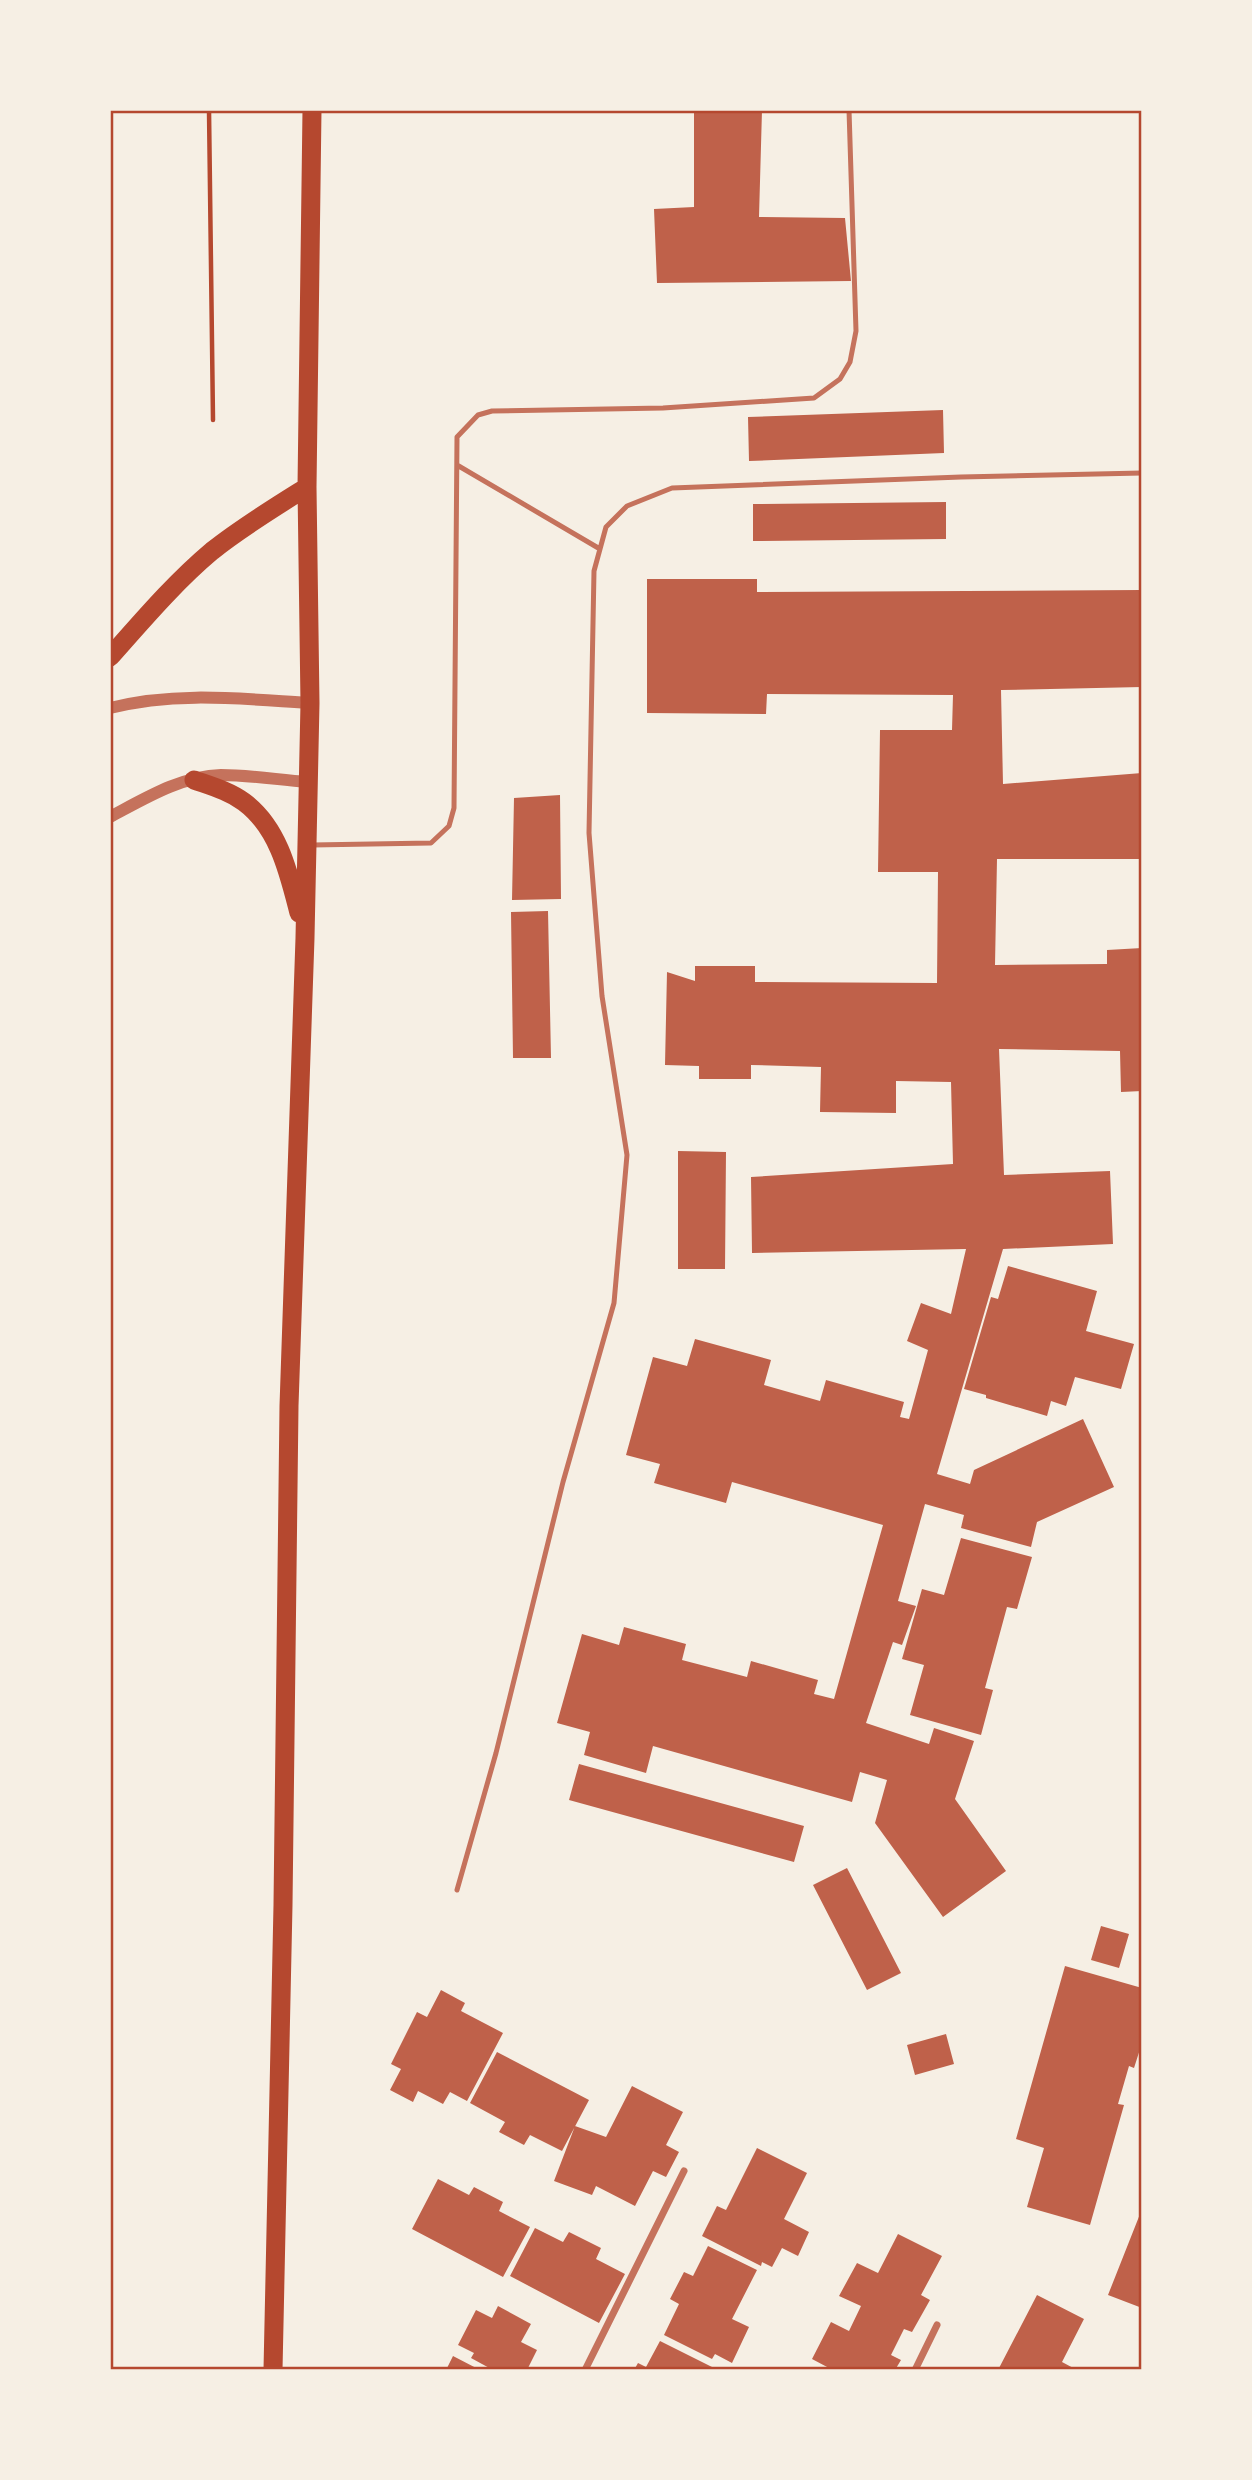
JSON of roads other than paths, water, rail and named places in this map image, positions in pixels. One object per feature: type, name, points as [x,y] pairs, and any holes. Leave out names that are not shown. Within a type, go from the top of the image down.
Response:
[{"type":"highway","points":[[273,2370],[284,1905],[289,1406],[310,703],[307,487],[312,110]]},
{"type":"highway","points":[[110,657],[211,552],[248,524],[307,487]]},
{"type":"highway","points":[[194,780],[244,802],[267,826],[291,880],[305,938]]},
{"type":"street","points":[[110,708],[141,700],[191,697],[310,703]]},
{"type":"street","points":[[110,817],[167,787],[220,775],[308,782]]},
{"type":"street","points":[[585,2370],[684,2171]]},
{"type":"street","points":[[915,2370],[937,2325]]},
{"type":"lane","points":[[307,845],[431,843],[449,826],[454,808],[457,438],[478,415],[492,411],[663,408],[814,398],[840,379],[850,362],[856,331],[849,110]]},
{"type":"lane","points":[[457,465],[600,550]]},
{"type":"lane","points":[[457,1890],[496,1753],[563,1482],[614,1303],[627,1155],[602,996],[589,833],[594,571],[606,527],[627,506],[672,488],[1142,473]]}]
